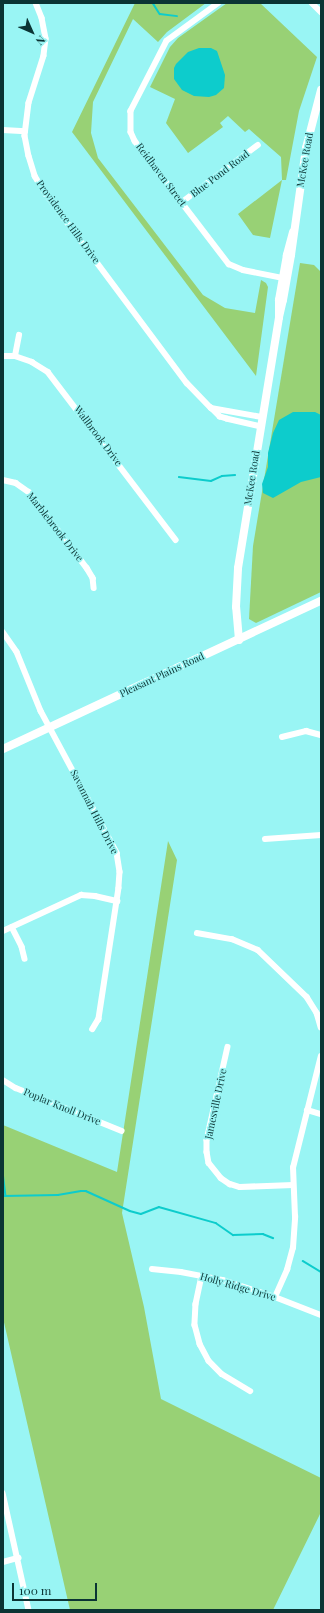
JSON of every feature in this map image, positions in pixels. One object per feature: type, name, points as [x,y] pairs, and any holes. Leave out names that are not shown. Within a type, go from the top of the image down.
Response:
[{"type":"street","name":"Providence Hills Drive","points":[[36,3],[42,18],[46,40],[44,56],[29,103],[25,131],[28,156],[33,171],[46,194],[187,383],[220,417],[261,427]]},
{"type":"street","name":"Reidhaven Street","points":[[219,3],[168,41],[131,111],[131,132],[135,141],[181,203],[229,264],[243,270],[283,278]]},
{"type":"street","points":[[312,3],[321,12]]},
{"type":"street","name":"McKee Road","points":[[279,317],[285,293],[310,127],[321,90]]},
{"type":"street","points":[[3,130],[25,131]]},
{"type":"street","name":"Blue Pond Road","points":[[181,203],[258,145]]},
{"type":"street","name":"McKee Road","points":[[239,640],[236,607],[238,568],[279,317],[283,278],[293,232]]},
{"type":"street","points":[[15,356],[19,335]]},
{"type":"street","name":"Wallbrook Drive","points":[[3,356],[15,356],[41,367],[54,378],[176,540]]},
{"type":"street","points":[[211,408],[262,417]]},
{"type":"street","name":"Marblebrook Drive","points":[[3,480],[16,482],[29,492],[87,568],[93,578],[94,588]]},
{"type":"street","name":"Pleasant Plains Road","points":[[3,749],[321,601]]},
{"type":"street","name":"Savannah Hills Drive","points":[[3,632],[22,662],[41,711],[117,853],[120,872],[117,901],[99,1019],[93,1029]]},
{"type":"street","points":[[282,737],[306,731],[321,735]]},
{"type":"street","points":[[266,839],[321,835]]},
{"type":"street","points":[[3,931],[81,895],[95,896],[117,901]]},
{"type":"street","points":[[12,927],[22,947],[25,959]]},
{"type":"street","points":[[197,933],[232,939],[258,950],[308,997],[317,1013],[321,1027]]},
{"type":"street","name":"Jamesville Drive","points":[[228,1047],[207,1140],[206,1152],[209,1162],[221,1178],[230,1184],[240,1187],[293,1185]]},
{"type":"street","points":[[275,1297],[287,1270],[293,1248],[295,1217],[293,1168],[321,1056]]},
{"type":"street","name":"Poplar Knoll Drive","points":[[3,1080],[16,1088],[122,1131]]},
{"type":"street","points":[[307,1110],[321,1114]]},
{"type":"street","name":"Holly Ridge Drive","points":[[152,1269],[202,1276],[240,1285],[321,1315]]},
{"type":"street","points":[[202,1276],[196,1304],[195,1325],[200,1344],[209,1361],[222,1374],[250,1391]]},
{"type":"street","points":[[3,1493],[30,1610]]},
{"type":"street","points":[[3,1562],[18,1558]]},
{"type":"green space","points":[[135,3],[206,3],[167,32],[158,42],[133,19],[93,102],[91,133],[98,158],[203,295],[225,308],[255,313],[261,280],[266,283],[268,287],[256,376],[72,132]]},
{"type":"green space","points":[[227,3],[260,3],[317,57],[299,111],[286,180],[282,180],[281,157],[249,129],[245,132],[228,116],[220,123],[223,127],[188,153],[166,123],[175,99],[150,87],[170,47],[178,38]]},
{"type":"green space","points":[[282,180],[270,238],[253,235],[238,214]]},
{"type":"green space","points":[[300,263],[314,265],[321,272],[321,592],[256,623],[249,619],[253,546]]},
{"type":"green space","points":[[168,841],[177,860],[122,1213],[144,1307],[161,1399],[321,1478],[321,1512],[273,1610],[70,1610],[3,1318],[3,1125],[117,1172]]},
{"type":"water","points":[[199,48],[211,48],[217,51],[225,75],[224,88],[216,95],[209,97],[194,96],[182,90],[174,79],[174,68],[176,64],[188,52]]},
{"type":"water","points":[[293,412],[315,412],[321,415],[321,477],[301,482],[273,498],[263,493],[262,484],[268,467],[268,453],[273,433],[279,420]]},
{"type":"waterway","points":[[153,3],[160,14],[177,16]]},
{"type":"waterway","points":[[179,477],[211,481],[222,476],[235,475]]},
{"type":"waterway","points":[[3,1172],[6,1196]]},
{"type":"waterway","points":[[3,1196],[58,1195],[86,1191],[130,1211],[141,1214],[159,1207],[216,1223],[233,1235],[263,1234],[273,1238]]},
{"type":"waterway","points":[[303,1261],[321,1272]]}]
